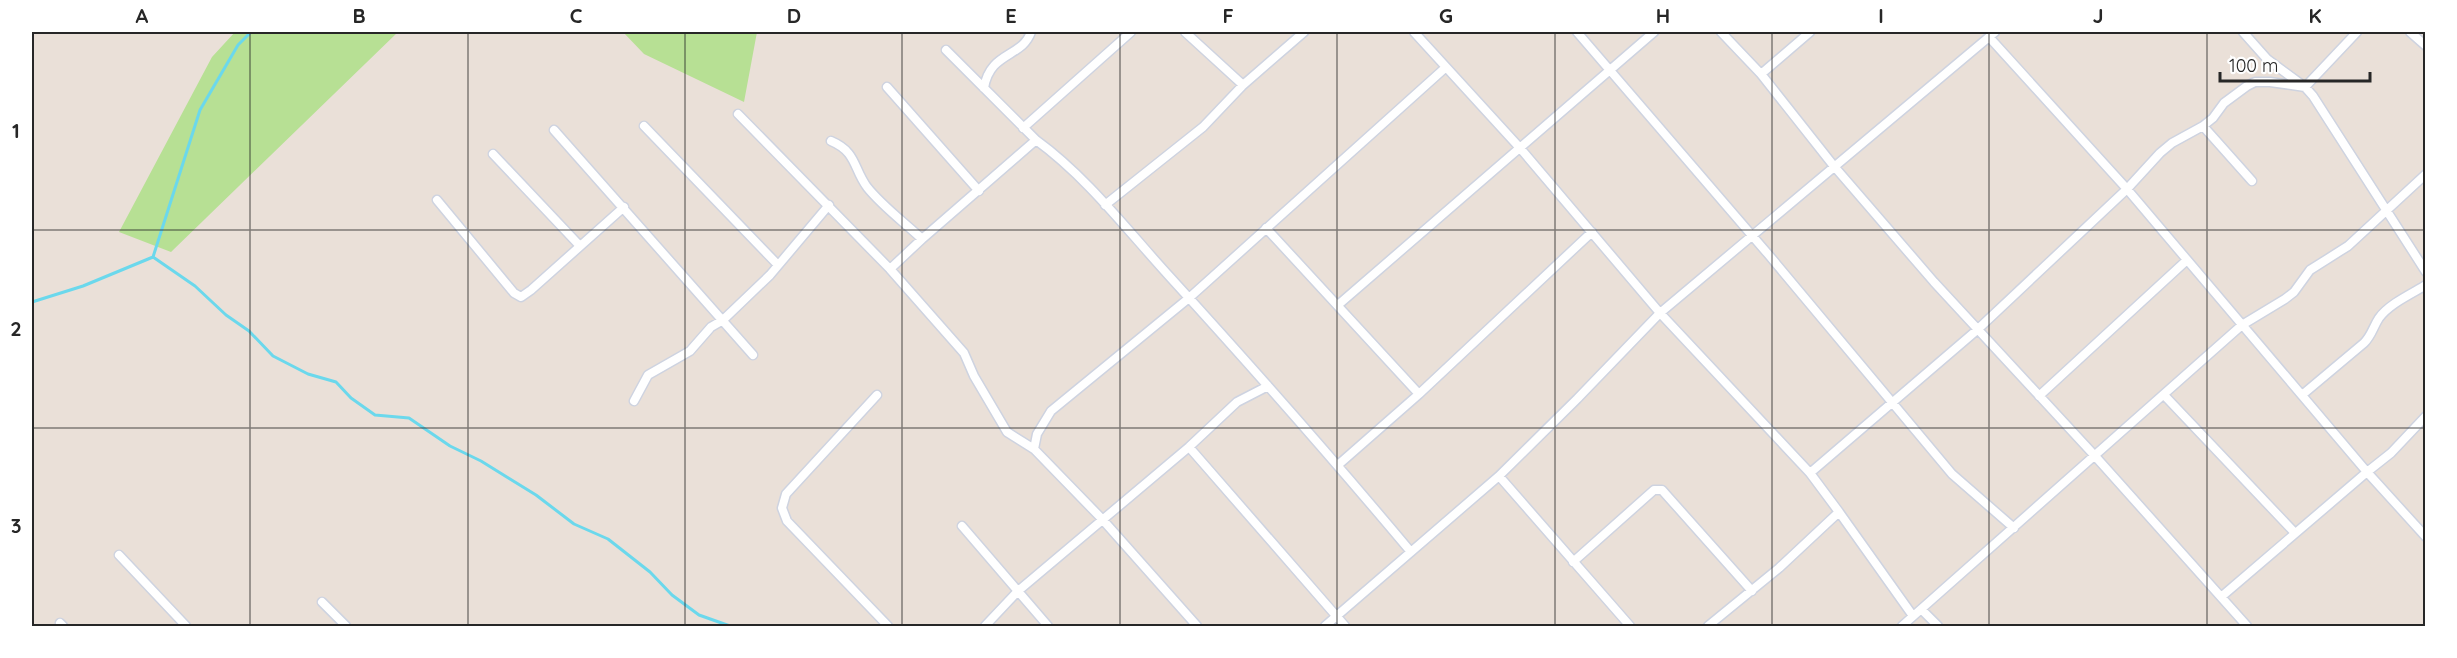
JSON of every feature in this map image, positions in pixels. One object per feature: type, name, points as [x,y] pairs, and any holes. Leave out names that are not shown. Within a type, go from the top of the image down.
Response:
[{"type":"street","points":[[984,88],[989,69],[1022,44],[1029,37],[1030,32]]},
{"type":"street","points":[[1023,128],[1131,32]]},
{"type":"street","points":[[1185,32],[1243,85]]},
{"type":"street","points":[[1105,205],[1203,127],[1243,85],[1304,32]]},
{"type":"street","points":[[1414,32],[1520,148],[1660,313],[1810,473],[1913,616]]},
{"type":"street","points":[[1577,32],[1752,235],[1952,474],[2014,528]]},
{"type":"street","points":[[1338,305],[1654,32]]},
{"type":"street","points":[[1722,32],[1761,75],[1833,165],[1977,330],[2095,456],[2247,627]]},
{"type":"street","points":[[1761,75],[1810,32]]},
{"type":"street","points":[[2243,32],[2267,58],[2305,87],[2313,96],[2426,272]]},
{"type":"street","points":[[2305,87],[2357,32]]},
{"type":"street","points":[[2410,32],[2426,46]]},
{"type":"street","points":[[1325,627],[1498,476],[1660,313],[1833,165],[1992,34],[2367,472],[2426,537]]},
{"type":"street","points":[[946,50],[1023,128],[1065,161],[1338,465],[1411,552]]},
{"type":"street","points":[[1034,449],[1037,434],[1051,411],[1189,298],[1445,68]]},
{"type":"street","points":[[1810,473],[1977,330],[2127,189],[2172,143],[2203,126],[2235,93],[2255,82],[2305,87]]},
{"type":"street","points":[[887,87],[979,191]]},
{"type":"street","points":[[738,114],[891,269],[964,353],[974,376],[1007,432],[1034,449],[1102,519],[1197,627]]},
{"type":"street","points":[[644,126],[778,265]]},
{"type":"street","points":[[2203,126],[2252,181]]},
{"type":"street","points":[[554,130],[753,355]]},
{"type":"street","points":[[891,269],[921,239],[1036,140]]},
{"type":"street","points":[[831,141],[849,152],[867,187],[921,239]]},
{"type":"street","points":[[493,154],[580,246]]},
{"type":"street","points":[[1902,627],[2242,325],[2294,292],[2310,270],[2348,246],[2426,174]]},
{"type":"street","points":[[437,200],[514,293],[521,297],[624,207]]},
{"type":"street","points":[[634,401],[648,375],[662,365],[683,357],[711,327],[723,320],[778,265],[829,205]]},
{"type":"street","points":[[1266,228],[1419,393]]},
{"type":"street","points":[[1338,465],[1592,232]]},
{"type":"street","points":[[2039,396],[2187,260]]},
{"type":"street","points":[[2302,395],[2371,337],[2379,319],[2392,307],[2426,285]]},
{"type":"street","points":[[985,627],[1018,591],[1189,447],[1237,402],[1268,386]]},
{"type":"street","points":[[877,395],[786,494],[782,508],[787,521],[888,627]]},
{"type":"street","points":[[2164,395],[2295,533]]},
{"type":"street","points":[[2221,597],[2391,453],[2426,416]]},
{"type":"street","points":[[1189,447],[1345,627]]},
{"type":"street","points":[[1498,476],[1630,627]]},
{"type":"street","points":[[1573,562],[1654,490],[1662,490],[1752,591]]},
{"type":"street","points":[[1708,627],[1752,591],[1839,512]]},
{"type":"street","points":[[962,526],[1048,627]]},
{"type":"street","points":[[119,555],[186,627]]},
{"type":"street","points":[[322,602],[346,627]]},
{"type":"street","points":[[1922,610],[1938,627]]},
{"type":"green space","points":[[235,32],[398,32],[171,252],[119,232],[212,57]]},
{"type":"green space","points":[[623,32],[757,32],[744,102],[644,54]]},
{"type":"waterway","points":[[32,302],[83,286],[153,257],[200,110],[238,45],[251,32]]},
{"type":"waterway","points":[[153,257],[195,286],[226,315],[249,331],[273,356],[308,374],[336,382],[351,398],[375,415],[409,418],[450,446],[481,461],[536,495],[574,524],[608,539],[650,572],[672,595],[699,615],[730,626]]}]
